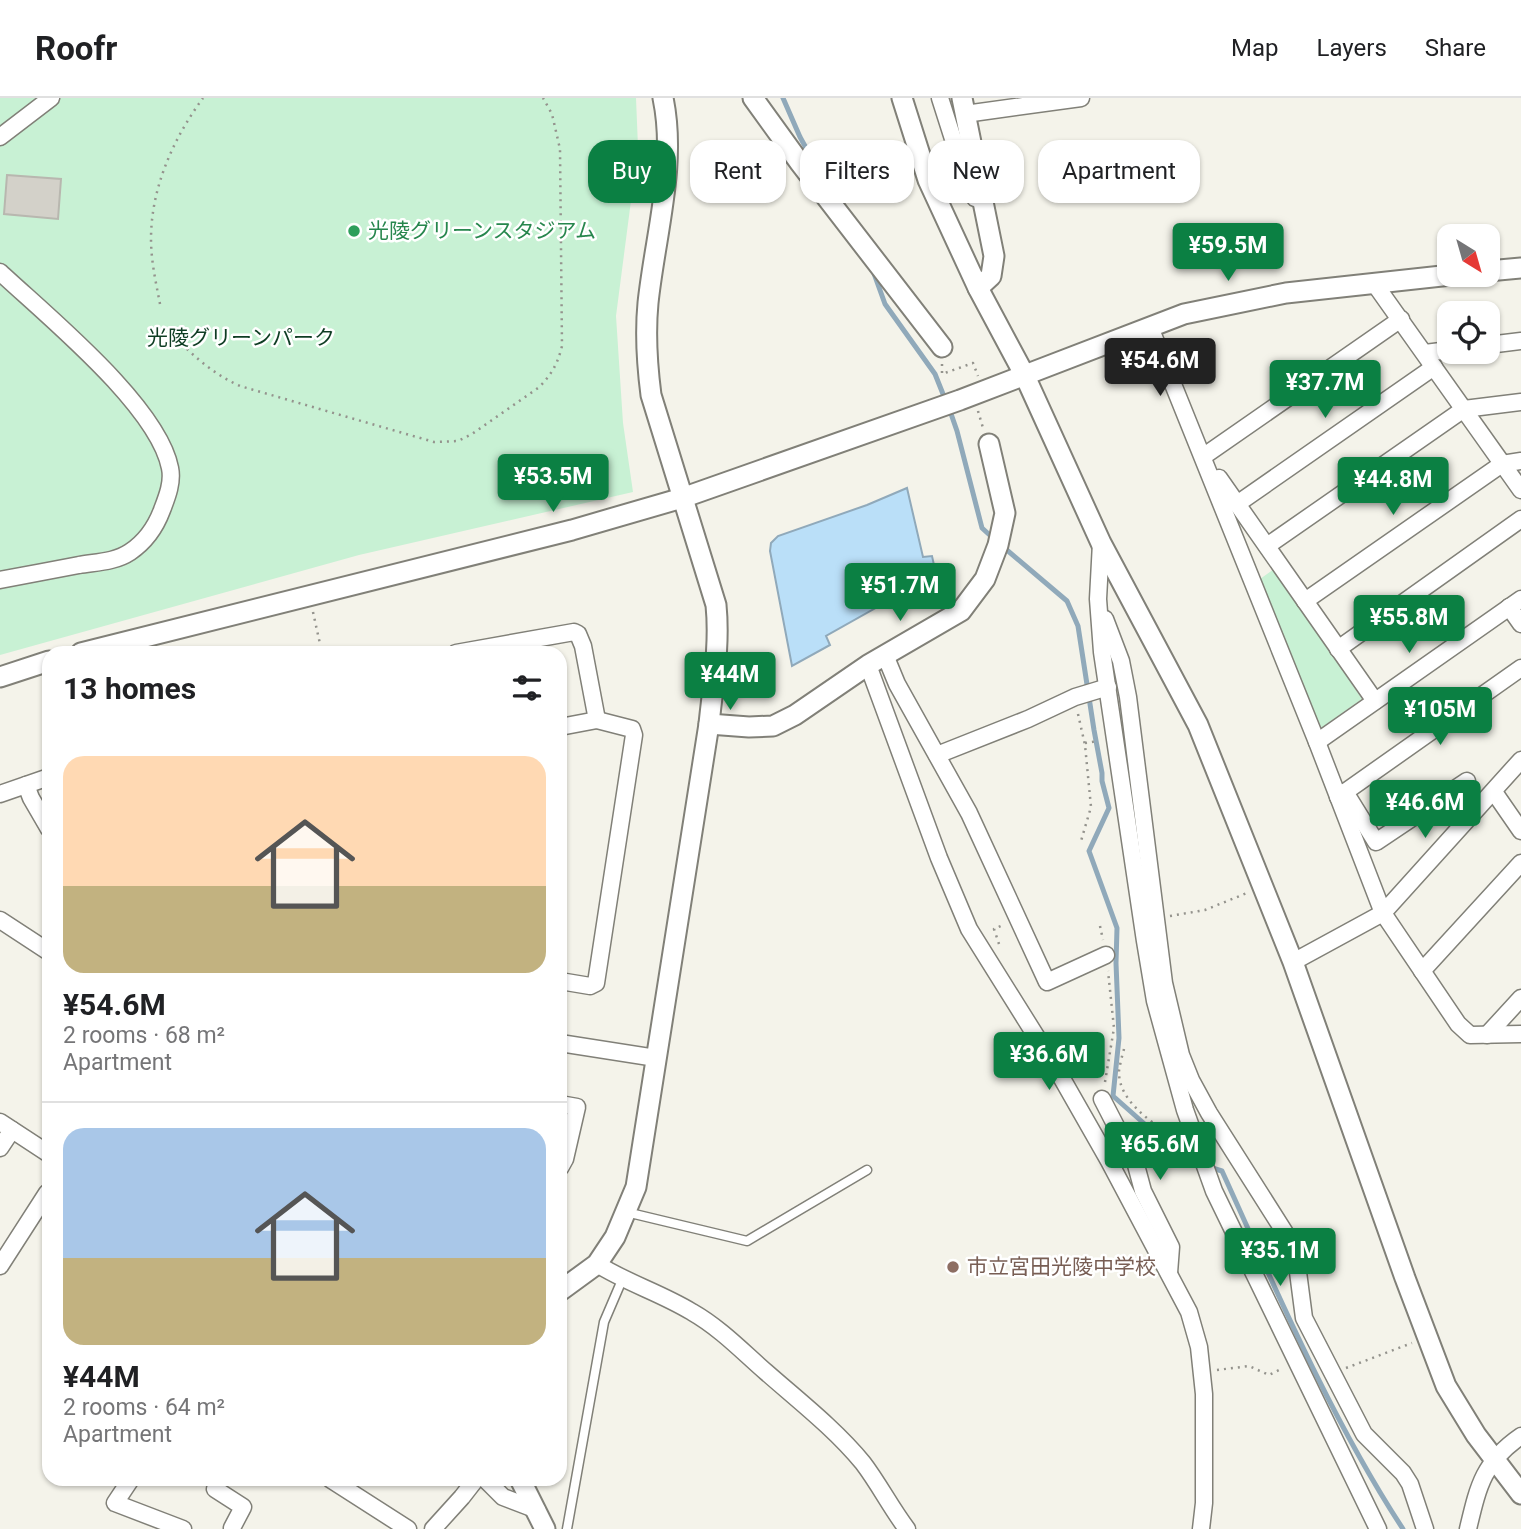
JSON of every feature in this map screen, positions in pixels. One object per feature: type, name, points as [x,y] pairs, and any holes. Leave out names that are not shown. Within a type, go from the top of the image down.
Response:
[{"type":"street","points":[[0,137],[51,98]]},
{"type":"street","points":[[753,98],[942,347]]},
{"type":"street","points":[[902,98],[928,180],[978,288],[1024,374],[1101,542],[1198,725],[1293,962],[1446,1386],[1476,1435],[1521,1494]]},
{"type":"street","points":[[940,98],[953,140]]},
{"type":"street","points":[[971,140],[964,106],[1081,98]]},
{"type":"street","points":[[567,1286],[597,1264],[615,1237],[636,1187],[709,724],[717,655],[717,617],[708,578],[651,395],[647,362],[649,301],[667,147],[668,99]]},
{"type":"street","points":[[978,288],[991,276],[994,256],[984,203]]},
{"type":"street","points":[[1500,270],[1521,268]]},
{"type":"street","points":[[0,272],[90,356],[119,387],[155,432],[171,471],[168,494],[153,529],[130,552],[111,561],[0,580]]},
{"type":"street","points":[[109,646],[572,530],[682,498],[978,392],[1184,314],[1286,293],[1437,276]]},
{"type":"street","points":[[1374,283],[1521,490]]},
{"type":"street","points":[[1204,456],[1401,319]]},
{"type":"street","points":[[1150,327],[1317,742],[1342,794],[1382,913],[1458,1024],[1470,1035],[1521,1034]]},
{"type":"street","points":[[1500,344],[1521,341]]},
{"type":"street","points":[[1425,353],[1437,352]]},
{"type":"street","points":[[1237,504],[1434,367]]},
{"type":"street","points":[[1267,546],[1464,409],[1521,402]]},
{"type":"street","points":[[709,724],[773,726],[961,611],[985,579],[998,545],[1005,513],[989,444]]},
{"type":"street","points":[[1204,456],[1375,701]]},
{"type":"street","points":[[1305,601],[1502,464],[1521,461]]},
{"type":"street","points":[[1338,649],[1521,519]]},
{"type":"street","points":[[1101,542],[1098,599],[1108,687],[1155,1001],[1185,1110],[1214,1191],[1373,1527]]},
{"type":"street","points":[[1098,599],[1121,661],[1128,697],[1164,983],[1181,1055],[1209,1113],[1289,1239],[1298,1272],[1304,1318],[1364,1434],[1403,1473],[1410,1484],[1425,1529]]},
{"type":"street","points":[[1317,742],[1515,603],[1521,624]]},
{"type":"street","points":[[495,646],[573,632],[578,634],[583,646],[597,720]]},
{"type":"street","points":[[877,660],[897,684],[969,813],[1047,982],[1106,955]]},
{"type":"street","points":[[877,660],[939,858],[970,929],[1063,1080],[1188,1312],[1199,1347],[1204,1394],[1204,1503],[1201,1529]]},
{"type":"street","points":[[0,677],[42,663]]},
{"type":"street","points":[[1342,794],[1521,668]]},
{"type":"street","points":[[937,755],[1028,719],[1074,697],[1108,687]]},
{"type":"street","points":[[567,726],[597,720],[632,729],[634,735],[596,983],[590,986],[567,982]]},
{"type":"street","points":[[1293,962],[1382,913],[1521,760]]},
{"type":"street","points":[[0,794],[42,779]]},
{"type":"street","points":[[1342,794],[1376,842],[1467,780]]},
{"type":"street","points":[[26,785],[42,817]]},
{"type":"street","points":[[1494,792],[1521,831]]},
{"type":"street","points":[[1422,971],[1521,863]]},
{"type":"street","points":[[0,920],[42,947]]},
{"type":"street","points":[[1487,1035],[1521,998]]},
{"type":"street","points":[[567,1044],[656,1058]]},
{"type":"street","points":[[1102,1099],[1136,1165],[1143,1191],[1171,1247],[1169,1276]]},
{"type":"street","points":[[567,1105],[576,1107],[567,1150]]},
{"type":"street","points":[[0,1148],[6,1126],[42,1149]]},
{"type":"street","points":[[0,1265],[42,1201]]},
{"type":"street","points":[[597,1264],[622,1280],[654,1292],[692,1312],[727,1336],[848,1447],[908,1529]]},
{"type":"street","points":[[1468,1529],[1482,1477],[1503,1448],[1521,1436]]},
{"type":"street","points":[[126,1486],[115,1503],[183,1529]]},
{"type":"street","points":[[341,1486],[408,1529]]},
{"type":"street","points":[[433,1529],[471,1486]]},
{"type":"street","points":[[492,1486],[503,1497],[537,1510]]},
{"type":"street","points":[[524,1486],[545,1529]]},
{"type":"street","points":[[215,1489],[243,1507],[232,1529]]},
{"type":"lane","points":[[626,1212],[747,1241],[867,1170]]},
{"type":"lane","points":[[567,1529],[604,1322],[622,1280]]},
{"type":"path","points":[[160,304],[151,239],[153,213],[171,150],[203,98]]},
{"type":"path","points":[[172,334],[216,374],[240,386],[434,442],[458,441],[472,434],[538,388],[559,359],[562,346],[560,149],[552,114],[543,98]]},
{"type":"path","points":[[942,347],[942,373],[974,363],[989,444]]},
{"type":"path","points":[[317,625],[321,646]]},
{"type":"path","points":[[1074,697],[1085,746],[1091,807],[1081,841]]},
{"type":"path","points":[[1156,919],[1205,910],[1263,886]]},
{"type":"path","points":[[1002,952],[994,929],[1020,920]]},
{"type":"path","points":[[1100,926],[1114,1028],[1102,1099]]},
{"type":"path","points":[[1124,1049],[1119,1070],[1124,1093],[1138,1110],[1201,1153]]},
{"type":"path","points":[[1333,1374],[1428,1337]]},
{"type":"path","points":[[1201,1372],[1249,1366],[1269,1375]]},
{"type":"green space","name":"光陵グリーンパーク","points":[[0,98],[636,98],[638,140],[588,140],[588,203],[631,203],[616,316],[623,423],[633,492],[359,555],[0,655]]},
{"type":"green space","points":[[1274,569],[1362,699],[1321,728],[1260,579]]},
{"type":"water","points":[[907,488],[923,557],[932,556],[936,574],[826,636],[830,645],[792,666],[770,551],[771,543],[778,536]]},
{"type":"building","points":[[7,175],[61,179],[58,219],[4,214]]},
{"type":"waterway","points":[[783,98],[802,140]]},
{"type":"waterway","points":[[872,268],[885,304],[935,374],[945,399]]},
{"type":"waterway","points":[[949,408],[982,528],[994,539]]},
{"type":"waterway","points":[[1001,545],[1067,601],[1078,626],[1102,781],[1109,808],[1089,851],[1117,928],[1119,1038],[1113,1096],[1183,1158],[1200,1164]]},
{"type":"waterway","points":[[1209,1167],[1222,1171],[1328,1398],[1403,1529]]},
{"type":"place","name":"光陵グリーンスタジアム","points":[[354,231]]},
{"type":"place","name":"市立宮田光陵中学校","points":[[953,1267]]}]
